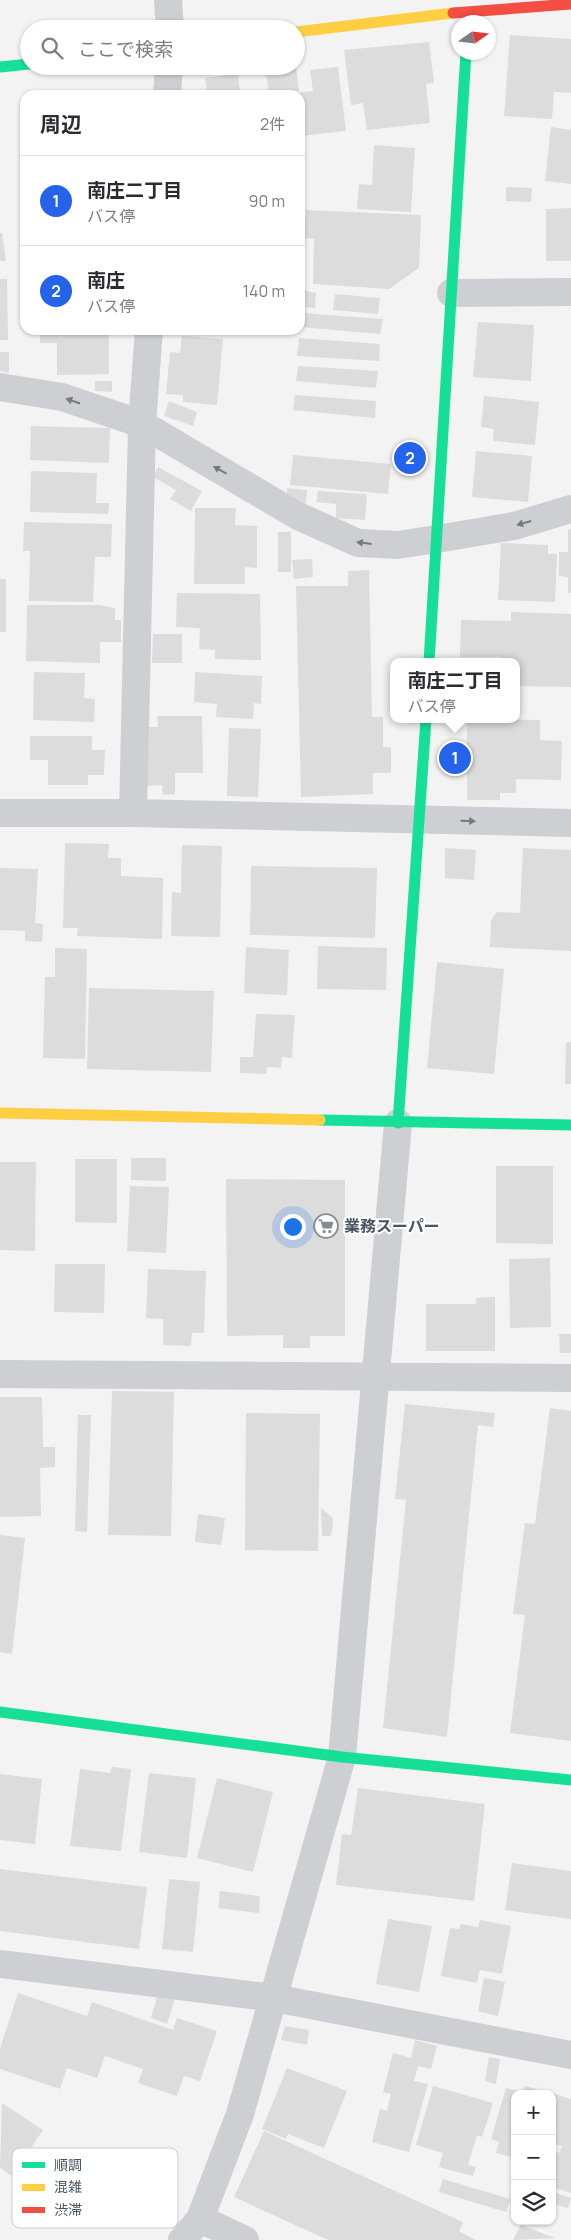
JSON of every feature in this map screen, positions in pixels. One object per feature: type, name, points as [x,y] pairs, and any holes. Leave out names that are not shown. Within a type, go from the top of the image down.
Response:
[{"type":"street","points":[[168,0],[169,20]]},
{"type":"street","points":[[305,31],[468,11],[571,4]]},
{"type":"street","points":[[429,658],[466,60]]},
{"type":"street","points":[[0,67],[20,65]]},
{"type":"street","points":[[167,90],[168,75]]},
{"type":"street","points":[[452,293],[571,292]]},
{"type":"street","points":[[133,813],[142,424],[149,335]]},
{"type":"street","points":[[0,387],[62,397],[142,424],[298,516],[358,543],[397,545],[437,539],[514,526],[571,510]]},
{"type":"street","points":[[182,2240],[200,2219],[240,2114],[342,1757],[398,1123],[426,723]]},
{"type":"street","points":[[0,813],[133,813],[571,823]]},
{"type":"street","points":[[0,1114],[571,1125]]},
{"type":"street","points":[[0,1374],[571,1378]]},
{"type":"street","points":[[0,1712],[342,1757],[571,1780]]},
{"type":"street","points":[[0,1964],[274,1998],[571,2055]]},
{"type":"street","points":[[200,2219],[244,2240]]},
{"type":"building","points":[[510,35],[571,39],[571,93],[554,92],[552,119],[504,116]]},
{"type":"building","points":[[429,42],[434,83],[426,84],[430,123],[367,130],[363,103],[351,105],[344,50]]},
{"type":"building","points":[[338,67],[346,131],[305,135],[305,92],[313,91],[310,70]]},
{"type":"building","points":[[238,75],[240,90],[206,90],[205,78]]},
{"type":"building","points":[[266,75],[297,75],[299,90],[268,90]]},
{"type":"building","points":[[551,127],[571,130],[571,184],[545,181]]},
{"type":"building","points":[[374,145],[415,148],[411,212],[357,209],[359,184],[372,185]]},
{"type":"building","points":[[506,187],[532,188],[531,202],[506,201]]},
{"type":"building","points":[[571,208],[571,261],[546,261],[546,209]]},
{"type":"building","points":[[306,210],[421,215],[419,268],[389,289],[313,284],[314,239],[305,238]]},
{"type":"building","points":[[0,233],[2,233],[6,261],[0,261]]},
{"type":"building","points":[[0,279],[7,279],[8,340],[0,340]]},
{"type":"building","points":[[305,291],[316,293],[315,308],[305,307]]},
{"type":"building","points":[[335,294],[380,298],[378,314],[333,310]]},
{"type":"building","points":[[305,313],[383,319],[380,334],[305,327]]},
{"type":"building","points":[[478,322],[534,325],[531,381],[473,377]]},
{"type":"building","points":[[40,335],[109,335],[109,374],[57,375],[57,343],[40,343]]},
{"type":"building","points":[[182,336],[223,339],[217,405],[183,402],[183,395],[166,394],[170,352],[180,353]]},
{"type":"building","points":[[299,338],[380,344],[379,361],[297,356]]},
{"type":"building","points":[[0,352],[9,352],[9,373],[0,371]]},
{"type":"building","points":[[298,366],[378,371],[376,388],[296,381]]},
{"type":"building","points":[[95,381],[112,381],[112,392],[95,391]]},
{"type":"building","points":[[295,395],[376,401],[375,418],[293,410]]},
{"type":"building","points":[[484,396],[539,402],[535,445],[493,441],[494,429],[481,427]]},
{"type":"building","points":[[169,401],[197,412],[193,426],[164,416]]},
{"type":"building","points":[[31,426],[110,428],[109,463],[30,460]]},
{"type":"building","points":[[476,451],[532,456],[528,502],[472,497]]},
{"type":"building","points":[[293,455],[391,464],[388,494],[290,485]]},
{"type":"building","points":[[158,467],[202,491],[191,511],[170,499],[176,490],[153,477]]},
{"type":"building","points":[[31,471],[97,473],[96,503],[109,503],[108,514],[30,512]]},
{"type":"building","points":[[287,488],[307,490],[306,504],[287,496]]},
{"type":"building","points":[[318,491],[367,494],[365,520],[336,518],[336,504],[316,502]]},
{"type":"building","points":[[195,508],[236,508],[235,525],[257,526],[257,568],[245,567],[245,584],[194,584]]},
{"type":"building","points":[[24,522],[112,524],[111,557],[95,557],[93,602],[29,601],[30,551],[23,551]]},
{"type":"building","points":[[568,529],[571,530],[571,593],[568,593],[568,577],[559,576],[559,552],[568,552]]},
{"type":"building","points":[[278,532],[291,532],[291,572],[278,572]]},
{"type":"building","points":[[501,543],[548,545],[548,554],[557,554],[555,602],[498,600]]},
{"type":"building","points":[[312,559],[313,577],[294,579],[292,560]]},
{"type":"building","points":[[369,570],[372,717],[383,717],[383,747],[391,747],[391,773],[373,773],[373,794],[301,797],[296,586],[348,586],[348,571]]},
{"type":"building","points":[[0,579],[6,579],[6,632],[0,632]]},
{"type":"building","points":[[177,593],[260,594],[261,660],[215,659],[215,650],[199,649],[200,628],[176,627]]},
{"type":"building","points":[[27,605],[99,605],[115,608],[115,620],[121,620],[121,642],[100,642],[100,663],[26,661]]},
{"type":"building","points":[[511,612],[571,614],[571,687],[520,686],[520,658],[460,657],[461,620],[511,621]]},
{"type":"building","points":[[153,634],[182,634],[182,663],[152,663]]},
{"type":"building","points":[[34,672],[85,673],[84,698],[95,699],[94,722],[33,720]]},
{"type":"building","points":[[195,672],[262,676],[261,704],[254,703],[253,719],[216,717],[217,704],[194,702]]},
{"type":"building","points":[[157,716],[202,716],[203,773],[175,773],[175,794],[163,795],[162,785],[147,786],[147,727],[158,727]]},
{"type":"building","points":[[520,720],[540,720],[540,740],[562,741],[561,780],[516,779],[516,793],[500,793],[500,800],[467,800],[467,723],[520,723]]},
{"type":"building","points":[[229,728],[261,729],[258,797],[227,796]]},
{"type":"building","points":[[30,736],[92,736],[92,750],[105,750],[104,775],[88,775],[88,785],[48,785],[48,760],[30,760]]},
{"type":"building","points":[[65,843],[109,844],[108,858],[121,858],[121,876],[163,878],[162,939],[77,936],[78,928],[63,928]]},
{"type":"building","points":[[182,845],[222,846],[220,937],[171,936],[172,892],[181,893]]},
{"type":"building","points":[[445,848],[476,850],[474,880],[445,878]]},
{"type":"building","points":[[523,848],[571,850],[571,951],[490,947],[491,920],[497,912],[520,913]]},
{"type":"building","points":[[251,866],[377,868],[375,938],[250,935]]},
{"type":"building","points":[[0,868],[38,869],[35,923],[43,924],[42,942],[25,941],[25,931],[0,930]]},
{"type":"building","points":[[318,946],[387,948],[386,990],[317,989]]},
{"type":"building","points":[[246,947],[289,950],[287,995],[244,993]]},
{"type":"building","points":[[55,948],[87,949],[85,1059],[43,1058],[45,977],[55,977]]},
{"type":"building","points":[[437,962],[504,969],[494,1074],[427,1068]]},
{"type":"building","points":[[89,988],[214,991],[211,1072],[87,1069]]},
{"type":"building","points":[[256,1014],[295,1015],[292,1058],[282,1057],[281,1068],[267,1067],[266,1074],[240,1073],[240,1057],[253,1057]]},
{"type":"building","points":[[571,1042],[571,1084],[565,1084],[566,1043]]},
{"type":"building","points":[[131,1158],[166,1158],[166,1181],[131,1180]]},
{"type":"building","points":[[75,1159],[117,1159],[117,1223],[75,1222]]},
{"type":"building","points":[[0,1162],[36,1162],[35,1251],[0,1250]]},
{"type":"building","points":[[496,1166],[553,1166],[553,1244],[496,1243]]},
{"type":"building","points":[[226,1179],[345,1180],[345,1336],[310,1336],[310,1348],[283,1348],[283,1335],[227,1336]]},
{"type":"building","points":[[130,1186],[169,1187],[166,1253],[127,1251]]},
{"type":"building","points":[[550,1258],[551,1327],[510,1328],[509,1259]]},
{"type":"building","points":[[55,1264],[105,1264],[104,1313],[54,1312]]},
{"type":"building","points":[[148,1269],[206,1271],[204,1333],[192,1333],[191,1346],[163,1345],[163,1319],[146,1318]]},
{"type":"building","points":[[495,1297],[495,1351],[426,1351],[426,1304],[476,1304],[476,1298]]},
{"type":"building","points":[[559,1334],[571,1334],[571,1353],[560,1353]]},
{"type":"building","points":[[112,1391],[174,1392],[171,1536],[108,1535]]},
{"type":"building","points":[[0,1397],[42,1397],[43,1447],[55,1447],[55,1467],[40,1468],[41,1516],[0,1517]]},
{"type":"building","points":[[405,1404],[495,1413],[493,1427],[478,1425],[447,1737],[383,1728],[406,1500],[395,1499]]},
{"type":"building","points":[[550,1408],[571,1411],[571,1741],[510,1733],[525,1615],[513,1614],[525,1523],[535,1524]]},
{"type":"building","points":[[246,1413],[320,1414],[318,1551],[245,1550]]},
{"type":"building","points":[[78,1415],[91,1415],[87,1532],[75,1531]]},
{"type":"building","points":[[321,1508],[333,1518],[330,1536],[322,1536]]},
{"type":"building","points":[[198,1514],[225,1518],[221,1545],[195,1542]]},
{"type":"building","points":[[0,1535],[25,1538],[12,1654],[0,1652]]},
{"type":"building","points":[[112,1767],[131,1769],[121,1851],[70,1846],[80,1769],[110,1773]]},
{"type":"building","points":[[149,1773],[196,1778],[187,1858],[139,1852]]},
{"type":"building","points":[[0,1774],[42,1779],[35,1844],[0,1840]]},
{"type":"building","points":[[217,1778],[273,1792],[253,1872],[197,1858]]},
{"type":"building","points":[[358,1788],[485,1804],[474,1901],[336,1885],[342,1834],[351,1835]]},
{"type":"building","points":[[512,1863],[571,1871],[571,1919],[505,1910]]},
{"type":"building","points":[[0,1869],[147,1887],[139,1949],[0,1931]]},
{"type":"building","points":[[169,1879],[200,1882],[193,1952],[162,1949]]},
{"type":"building","points":[[220,1891],[260,1896],[259,1913],[218,1908]]},
{"type":"building","points":[[388,1919],[432,1926],[419,1992],[376,1984]]},
{"type":"building","points":[[480,1920],[511,1926],[502,1974],[480,1970],[477,1983],[441,1976],[450,1928],[459,1929],[461,1924],[478,1927]]},
{"type":"building","points":[[484,1978],[505,1982],[498,2016],[478,2011]]},
{"type":"building","points":[[18,1993],[87,2016],[92,2002],[173,2030],[177,2018],[217,2031],[200,2081],[184,2076],[177,2096],[138,2083],[143,2069],[105,2056],[97,2078],[67,2068],[60,2089],[0,2069],[0,2049]]},
{"type":"building","points":[[157,1997],[175,1999],[167,2024],[151,2018]]},
{"type":"building","points":[[285,2026],[309,2030],[307,2045],[281,2040]]},
{"type":"building","points":[[415,2040],[437,2046],[431,2069],[418,2066],[414,2081],[428,2084],[409,2152],[372,2142],[380,2109],[387,2111],[391,2094],[383,2092],[393,2053],[411,2058]]},
{"type":"building","points":[[489,2057],[500,2059],[496,2084],[485,2081]]},
{"type":"building","points":[[287,2068],[347,2091],[324,2148],[288,2134],[286,2139],[262,2129]]},
{"type":"building","points":[[433,2086],[493,2103],[482,2137],[477,2135],[468,2165],[476,2167],[473,2176],[439,2167],[443,2153],[416,2145]]},
{"type":"building","points":[[525,2086],[538,2090],[524,2090]]},
{"type":"building","points":[[506,2088],[514,2090],[511,2090],[511,2157],[496,2153],[499,2142],[491,2139]]},
{"type":"building","points":[[556,2094],[571,2099],[571,2193],[556,2188],[556,2152],[559,2153],[562,2146],[556,2144]]},
{"type":"building","points":[[2,2103],[43,2130],[31,2148],[12,2148],[12,2176],[0,2168]]},
{"type":"building","points":[[264,2131],[463,2222],[459,2231],[476,2240],[328,2240],[234,2197]]},
{"type":"building","points":[[443,2179],[510,2199],[506,2212],[439,2192]]},
{"type":"building","points":[[556,2193],[571,2198],[568,2208],[556,2204]]},
{"type":"building","points":[[521,2225],[555,2238],[513,2240]]},
{"type":"traffic: fast","points":[[429,658],[466,60]]},
{"type":"traffic: fast","points":[[0,67],[20,65]]},
{"type":"traffic: fast","points":[[398,1123],[426,723]]},
{"type":"traffic: fast","points":[[320,1120],[571,1125]]},
{"type":"traffic: fast","points":[[0,1712],[342,1757],[571,1780]]},
{"type":"traffic: slow","points":[[305,31],[453,13]]},
{"type":"traffic: slow","points":[[0,1113],[320,1120]]},
{"type":"traffic: jam","points":[[453,13],[571,4]]},
{"type":"place","name":"南庄","points":[[410,458]]},
{"type":"place","name":"南庄二丁目","points":[[455,758]]},
{"type":"place","name":"業務スーパー","points":[[326,1226]]}]
